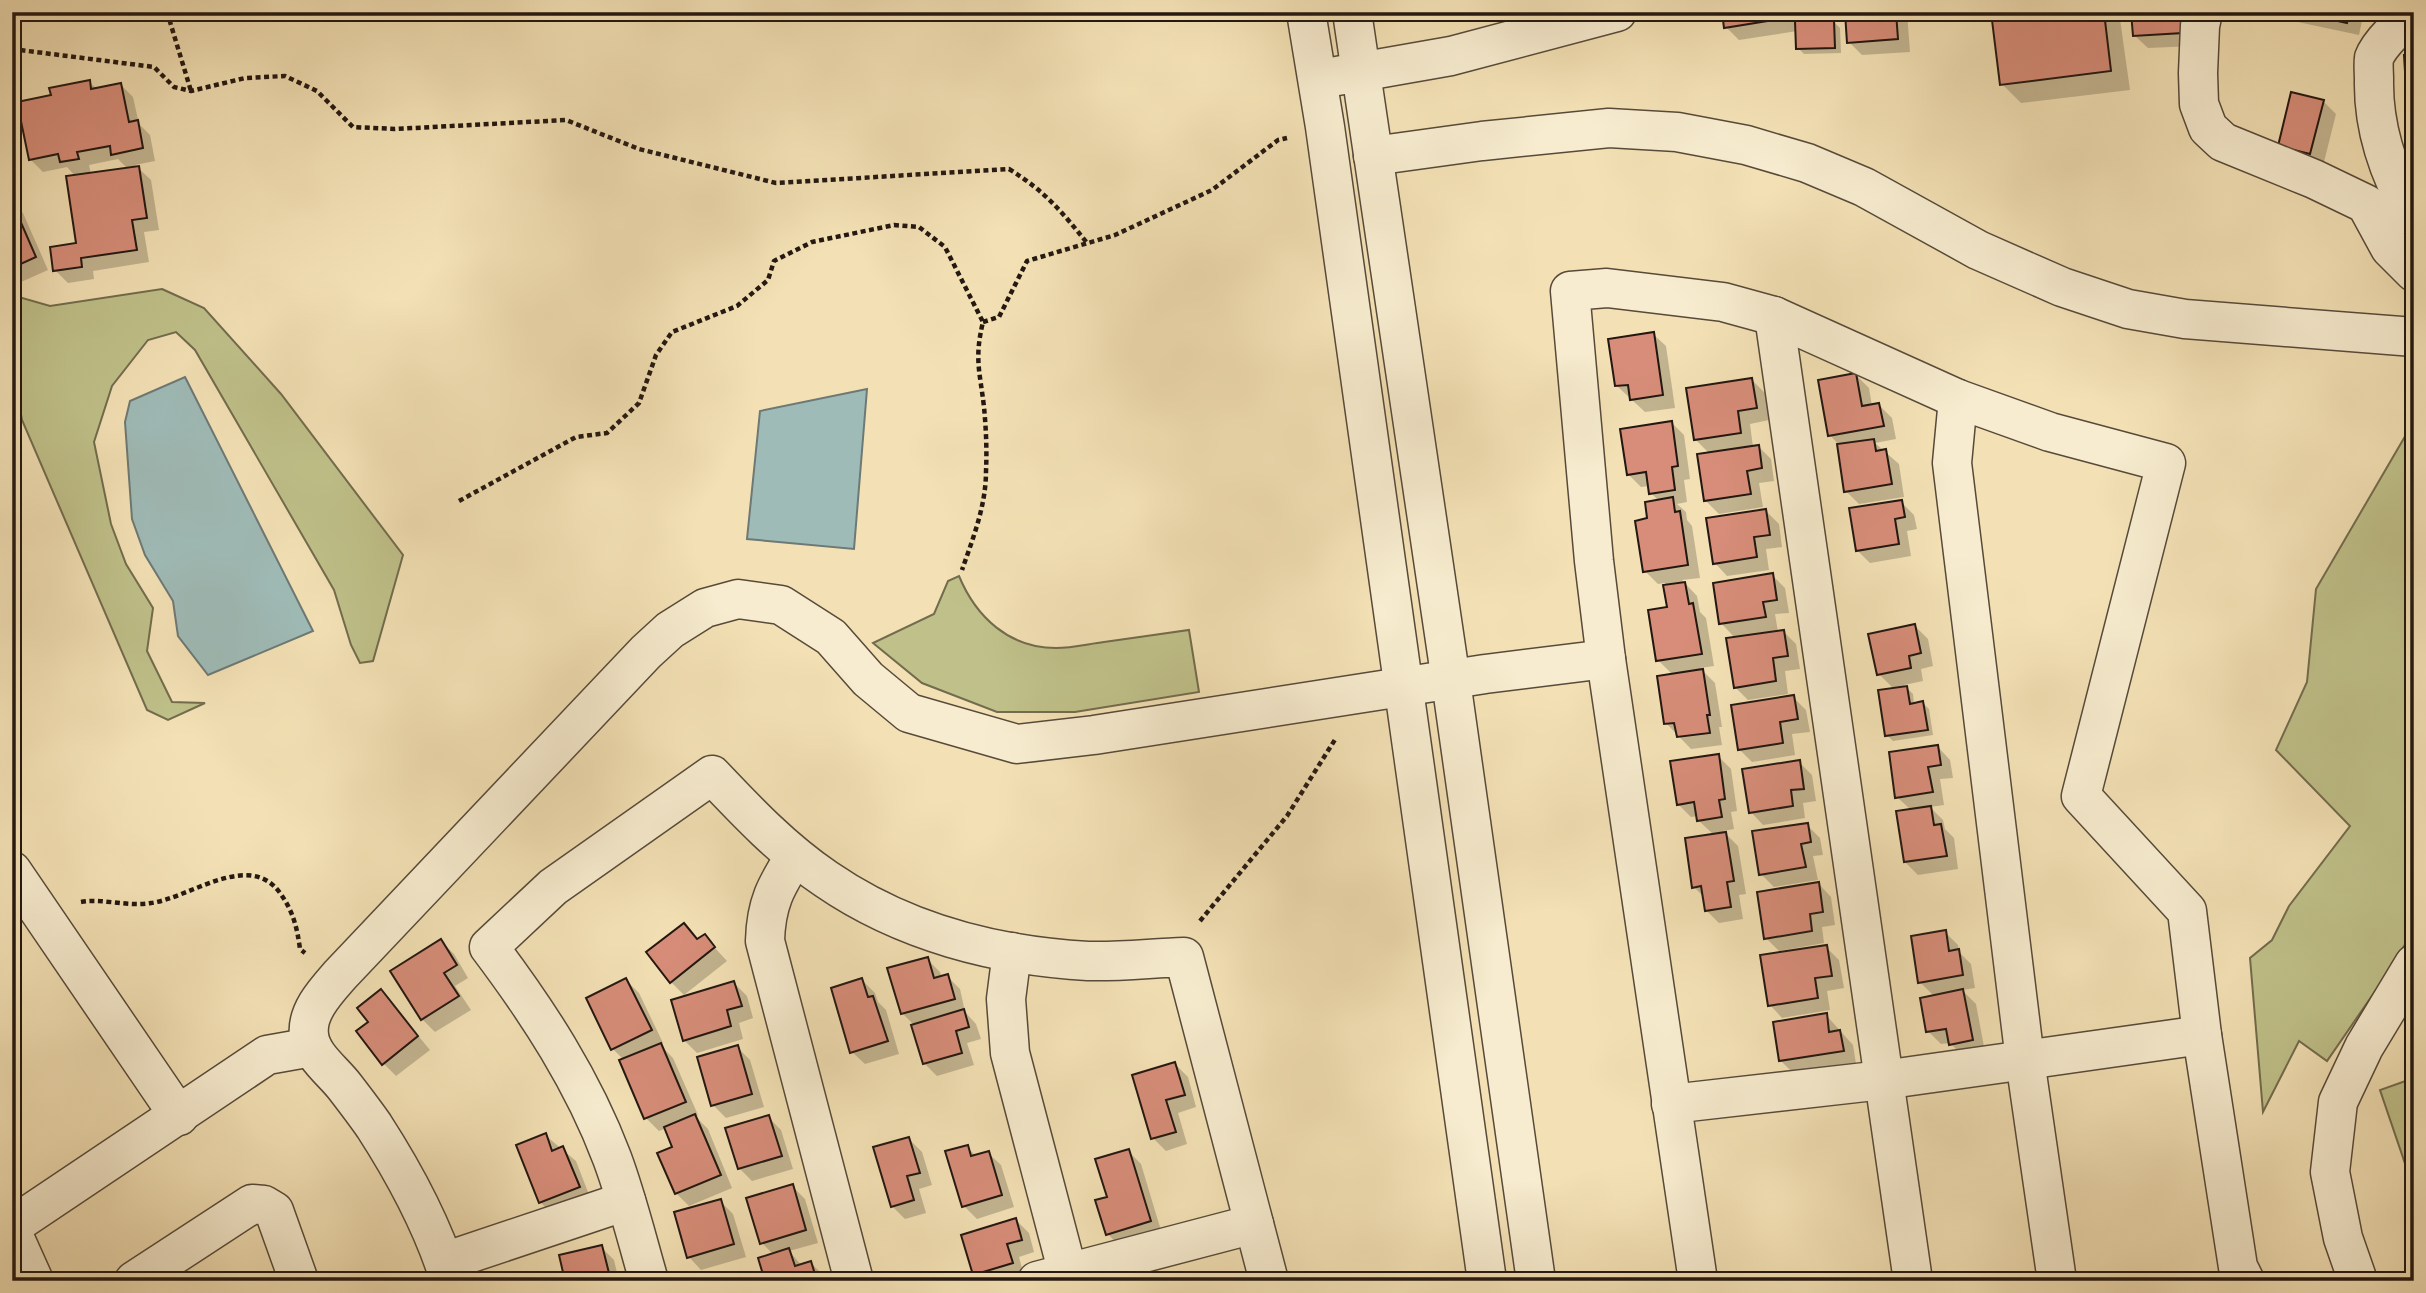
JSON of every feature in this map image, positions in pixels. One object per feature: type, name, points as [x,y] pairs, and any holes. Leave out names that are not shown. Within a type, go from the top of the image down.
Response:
[{"type":"street","points":[[1306,12],[1325,127],[1487,1281]]},
{"type":"street","points":[[1352,12],[1451,681],[1535,1281]]},
{"type":"street","points":[[1318,79],[1451,57],[1617,12]]},
{"type":"street","points":[[2203,12],[2200,26],[2199,104],[2208,128],[2223,142],[2367,204],[2390,248],[2414,272]]},
{"type":"street","points":[[2414,14],[2399,24],[2375,57],[2374,102],[2383,150],[2396,187],[2414,218]]},
{"type":"street","points":[[1373,156],[1609,128],[1677,132],[1746,145],[1807,163],[1864,187],[1978,250],[2062,287],[2128,309],[2185,319],[2414,337]]},
{"type":"street","points":[[1698,1281],[1606,659],[1593,548],[1570,291],[1607,288],[1723,302],[1774,316],[1958,399],[2050,432],[2166,463],[2081,796],[2187,911],[2202,1035],[2238,1266],[2245,1281]]},
{"type":"street","points":[[1774,316],[1913,1281]]},
{"type":"street","points":[[1958,399],[1952,463],[2025,1060],[2057,1281]]},
{"type":"street","points":[[626,1201],[447,1272],[429,1226],[392,1156],[345,1087],[312,1047],[309,1035],[313,1010],[335,981],[646,652],[670,630],[705,608],[738,599],[781,605],[831,637],[868,679],[909,713],[1017,744],[1094,735],[1485,674],[1606,659]]},
{"type":"street","points":[[649,1281],[611,1156],[586,1098],[530,1003],[489,947],[553,887],[712,775],[751,817],[795,856],[837,886],[895,918],[934,933],[1012,952],[1089,961],[1184,957],[1269,1281]]},
{"type":"street","points":[[795,856],[775,887],[769,903],[765,941],[854,1281]]},
{"type":"street","points":[[12,871],[178,1116]]},
{"type":"street","points":[[1012,952],[1006,999],[1010,1053],[1058,1278],[1254,1224]]},
{"type":"street","points":[[2358,1281],[2343,1238],[2330,1172],[2339,1102],[2364,1047],[2414,964]]},
{"type":"street","points":[[1671,1104],[1883,1080],[2202,1035]]},
{"type":"street","points":[[12,1226],[267,1055],[312,1047]]},
{"type":"street","points":[[134,1281],[252,1204],[264,1205],[274,1211],[299,1281]]},
{"type":"street","points":[[12,1232],[34,1281]]},
{"type":"path","points":[[167,12],[191,91]]},
{"type":"path","points":[[12,49],[154,67],[174,87],[191,91],[245,78],[285,76],[317,91],[353,127],[395,129],[566,120],[639,149],[776,183],[1009,169],[1037,186],[1054,202],[1088,244]]},
{"type":"path","points":[[983,322],[999,317],[1027,261],[1115,235],[1212,190],[1278,140],[1325,127]]},
{"type":"path","points":[[459,501],[576,437],[607,433],[639,403],[656,355],[672,332],[737,306],[768,280],[775,261],[812,242],[894,225],[919,227],[945,247],[983,322],[977,344],[978,376],[984,405],[986,473],[979,523],[962,570]]},
{"type":"path","points":[[1184,957],[1201,918],[1287,816],[1364,693]]},
{"type":"path","points":[[39,911],[89,900],[126,905],[153,903],[233,876],[259,877],[272,882],[290,908],[298,928],[300,948],[335,981]]},
{"type":"green space","points":[[162,289],[204,308],[281,394],[403,555],[373,661],[360,663],[351,645],[334,590],[195,350],[176,332],[148,340],[112,386],[94,442],[111,524],[126,564],[153,608],[147,651],[172,702],[205,703],[168,720],[147,710],[22,420],[12,368],[12,295],[50,306]]},
{"type":"green space","points":[[2414,421],[2414,930],[2327,1061],[2299,1041],[2263,1112],[2250,958],[2272,940],[2289,906],[2350,826],[2276,750],[2307,682],[2316,589]]},
{"type":"green space","points":[[959,576],[975,605],[996,627],[1023,643],[1039,647],[1068,647],[1189,630],[1199,692],[1075,712],[997,712],[922,683],[873,643],[934,614],[948,581]]},
{"type":"green space","points":[[2414,1078],[2414,1190],[2380,1090]]},
{"type":"water","points":[[185,377],[313,631],[208,675],[178,636],[173,601],[145,555],[132,519],[125,422],[130,401]]},
{"type":"water","points":[[867,389],[854,549],[747,539],[760,411]]},
{"type":"building","points":[[1722,12],[1791,12],[1792,17],[1724,28]]},
{"type":"building","points":[[1845,12],[1896,12],[1898,39],[1847,43]]},
{"type":"building","points":[[1991,12],[2104,12],[2111,71],[2000,85]]},
{"type":"building","points":[[2131,12],[2181,12],[2183,33],[2133,36]]},
{"type":"building","points":[[2297,12],[2349,12],[2347,23]]},
{"type":"building","points":[[1834,20],[1835,48],[1796,49],[1795,21]]},
{"type":"building","points":[[2414,54],[2414,87],[2406,88],[2404,55]]},
{"type":"building","points":[[90,80],[91,89],[121,83],[129,122],[138,120],[143,148],[111,155],[110,146],[77,152],[79,159],[60,162],[58,154],[29,160],[17,102],[51,95],[49,88]]},
{"type":"building","points":[[2291,92],[2324,100],[2310,154],[2278,146]]},
{"type":"building","points":[[139,166],[147,218],[132,220],[137,250],[81,258],[82,267],[53,271],[50,247],[76,243],[66,176]]},
{"type":"building","points":[[12,202],[36,257],[12,268]]},
{"type":"building","points":[[1654,332],[1663,395],[1630,400],[1628,385],[1615,386],[1608,339]]},
{"type":"building","points":[[1856,373],[1862,406],[1879,403],[1884,426],[1828,436],[1818,380]]},
{"type":"building","points":[[1752,378],[1757,408],[1738,411],[1741,433],[1694,440],[1686,388]]},
{"type":"building","points":[[1672,421],[1678,466],[1672,467],[1675,490],[1649,494],[1646,472],[1627,475],[1620,429]]},
{"type":"building","points":[[1874,439],[1876,451],[1886,449],[1892,484],[1844,492],[1837,444]]},
{"type":"building","points":[[1759,445],[1762,468],[1747,471],[1751,494],[1704,501],[1697,454]]},
{"type":"building","points":[[1673,497],[1675,512],[1680,511],[1688,565],[1643,572],[1635,521],[1647,518],[1645,502]]},
{"type":"building","points":[[1902,500],[1905,517],[1895,519],[1899,544],[1856,551],[1849,508]]},
{"type":"building","points":[[1766,509],[1770,535],[1754,537],[1757,557],[1713,564],[1706,518]]},
{"type":"building","points":[[1773,573],[1777,600],[1763,602],[1766,617],[1719,624],[1713,583]]},
{"type":"building","points":[[1685,582],[1689,604],[1693,603],[1702,654],[1656,661],[1648,610],[1667,607],[1663,585]]},
{"type":"building","points":[[1915,624],[1921,653],[1909,656],[1911,668],[1877,675],[1868,634]]},
{"type":"building","points":[[1784,630],[1788,656],[1773,658],[1776,681],[1734,688],[1726,638]]},
{"type":"building","points":[[1703,669],[1710,733],[1677,737],[1674,723],[1664,724],[1657,676]]},
{"type":"building","points":[[1907,686],[1910,704],[1923,701],[1928,730],[1885,736],[1878,690]]},
{"type":"building","points":[[1794,695],[1798,719],[1780,722],[1783,743],[1738,750],[1731,705]]},
{"type":"building","points":[[1938,745],[1941,765],[1928,767],[1933,792],[1895,798],[1889,752]]},
{"type":"building","points":[[1719,754],[1725,799],[1719,800],[1722,817],[1697,821],[1694,802],[1677,805],[1670,761]]},
{"type":"building","points":[[1800,760],[1804,789],[1791,790],[1793,806],[1749,813],[1742,769]]},
{"type":"building","points":[[1931,806],[1934,825],[1941,824],[1947,856],[1904,862],[1896,811]]},
{"type":"building","points":[[1808,823],[1811,842],[1801,844],[1806,867],[1759,875],[1752,831]]},
{"type":"building","points":[[1726,832],[1734,881],[1727,882],[1731,907],[1705,911],[1701,886],[1692,888],[1685,838]]},
{"type":"building","points":[[1819,882],[1823,912],[1810,914],[1812,931],[1764,939],[1757,892]]},
{"type":"building","points":[[684,923],[697,939],[705,934],[715,947],[670,983],[646,952]]},
{"type":"building","points":[[1946,930],[1949,951],[1959,949],[1963,975],[1918,983],[1911,936]]},
{"type":"building","points":[[441,939],[457,965],[444,973],[459,996],[421,1020],[390,971]]},
{"type":"building","points":[[1827,945],[1832,976],[1815,978],[1818,998],[1768,1006],[1760,955]]},
{"type":"building","points":[[928,957],[934,978],[948,974],[955,999],[901,1014],[887,968]]},
{"type":"building","points":[[626,978],[652,1030],[611,1050],[586,998]]},
{"type":"building","points":[[862,978],[868,997],[873,996],[888,1041],[850,1053],[831,988]]},
{"type":"building","points":[[734,981],[742,1006],[727,1010],[731,1026],[683,1041],[671,1000]]},
{"type":"building","points":[[381,989],[418,1036],[382,1065],[356,1031],[368,1022],[357,1008]]},
{"type":"building","points":[[1963,989],[1973,1040],[1949,1045],[1946,1029],[1926,1032],[1920,998]]},
{"type":"building","points":[[964,1009],[969,1027],[956,1031],[962,1053],[923,1064],[911,1025]]},
{"type":"building","points":[[1827,1013],[1829,1032],[1840,1030],[1844,1051],[1779,1061],[1773,1022]]},
{"type":"building","points":[[661,1043],[686,1102],[644,1119],[619,1060]]},
{"type":"building","points":[[738,1045],[752,1094],[711,1106],[697,1057]]},
{"type":"building","points":[[1175,1062],[1185,1095],[1166,1100],[1176,1132],[1151,1139],[1132,1075]]},
{"type":"building","points":[[695,1114],[721,1175],[675,1194],[657,1153],[672,1147],[664,1127]]},
{"type":"building","points":[[769,1115],[782,1156],[738,1169],[725,1128]]},
{"type":"building","points":[[546,1133],[552,1151],[563,1146],[580,1187],[539,1203],[516,1145]]},
{"type":"building","points":[[909,1137],[920,1173],[907,1176],[914,1200],[891,1207],[873,1147]]},
{"type":"building","points":[[968,1145],[971,1156],[989,1151],[1002,1195],[962,1207],[945,1151]]},
{"type":"building","points":[[1129,1149],[1151,1221],[1106,1235],[1095,1200],[1107,1197],[1095,1159]]},
{"type":"building","points":[[793,1184],[806,1230],[760,1244],[746,1198]]},
{"type":"building","points":[[721,1199],[734,1244],[687,1258],[674,1212]]},
{"type":"building","points":[[1016,1218],[1022,1240],[1007,1244],[1013,1263],[973,1275],[961,1235]]},
{"type":"building","points":[[602,1245],[611,1281],[565,1281],[559,1255]]},
{"type":"building","points":[[789,1248],[795,1266],[811,1261],[817,1281],[765,1281],[758,1258]]}]
